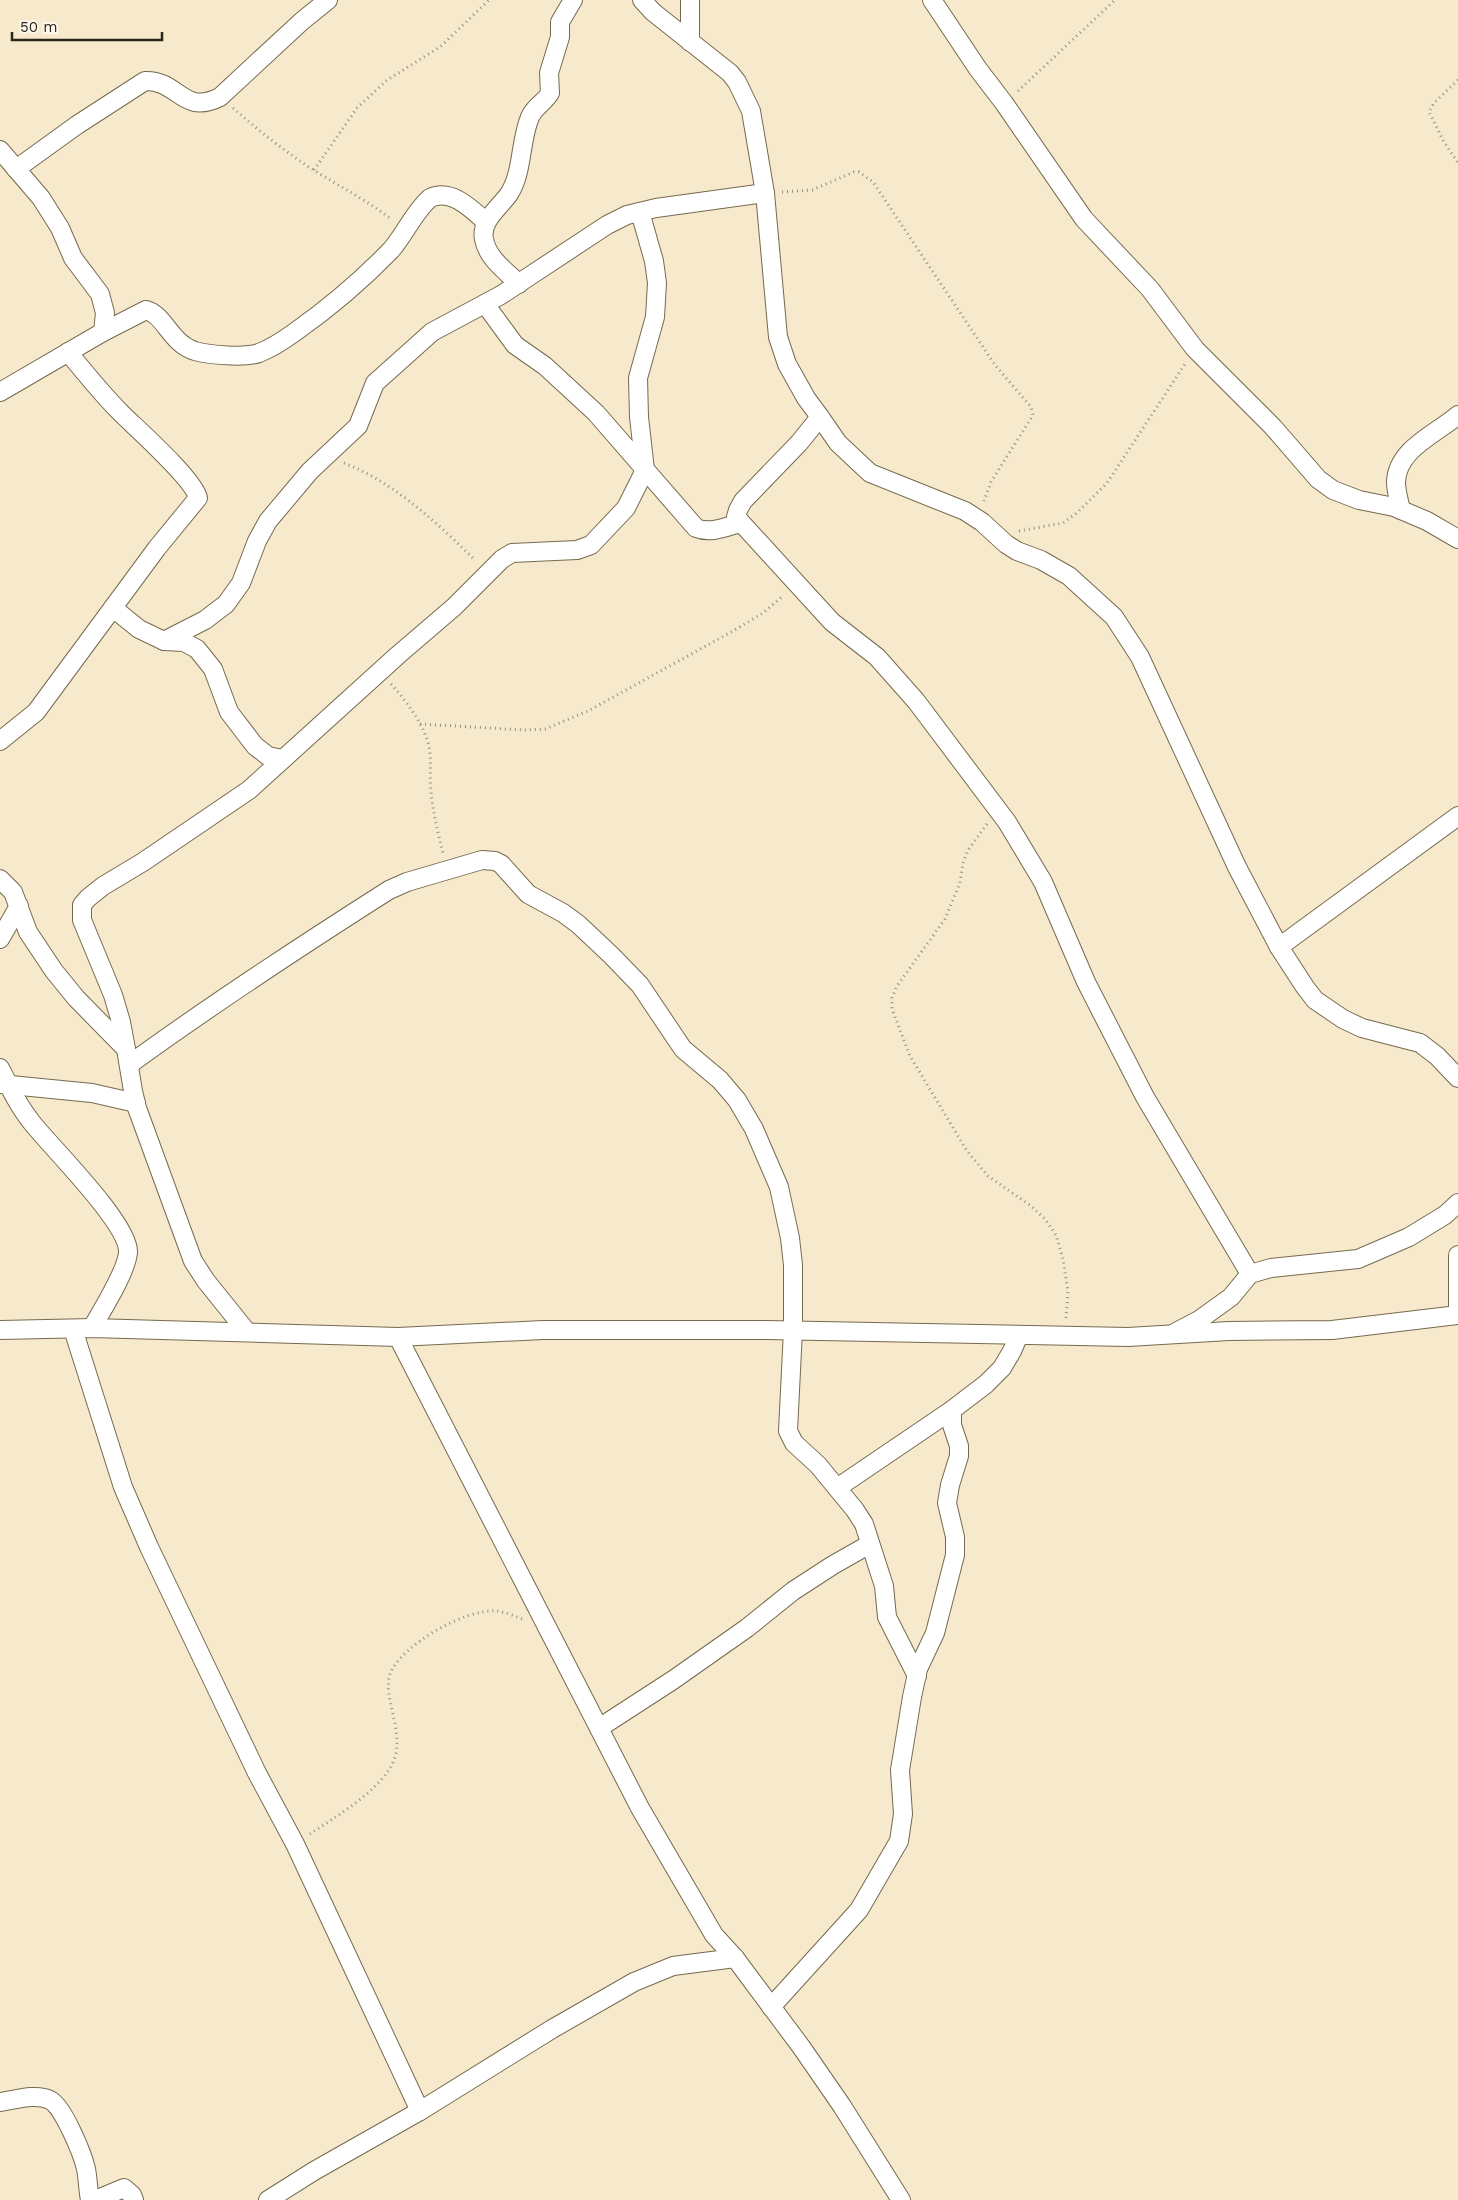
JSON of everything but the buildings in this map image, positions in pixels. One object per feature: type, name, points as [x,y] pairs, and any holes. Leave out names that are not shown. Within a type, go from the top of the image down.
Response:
[{"type":"street","points":[[16,170],[77,125],[145,81],[154,81],[164,85],[191,102],[199,104],[209,103],[220,97],[302,21],[328,0]]},
{"type":"street","points":[[519,284],[496,262],[486,249],[483,237],[486,222],[510,192],[517,176],[519,159],[531,114],[550,94],[549,73],[560,37],[560,22],[574,0]]},
{"type":"street","points":[[642,0],[690,42],[730,73],[743,92],[752,111],[765,193],[778,337],[787,364],[806,398],[838,443],[870,473],[965,511],[1017,551],[1041,560],[1069,576],[1114,617],[1129,637],[1140,657],[1237,867],[1280,947],[1315,1000],[1343,1019],[1362,1028],[1420,1043],[1437,1056],[1458,1078]]},
{"type":"street","points":[[690,0],[690,42]]},
{"type":"street","points":[[932,0],[978,69],[1004,103],[1084,219],[1150,289],[1195,349],[1273,427],[1318,480],[1333,490],[1360,500],[1400,510],[1427,521],[1458,539]]},
{"type":"street","points":[[0,150],[40,198],[60,228],[73,258],[100,294],[105,313],[103,332]]},
{"type":"street","points":[[164,641],[205,620],[226,604],[242,583],[257,541],[268,520],[310,471],[358,426],[370,392],[381,377],[432,332],[519,284],[607,225],[627,215],[765,193]]},
{"type":"street","points":[[0,392],[103,332],[146,310],[154,314],[183,347],[197,352],[220,354],[249,355],[259,353],[276,345],[327,310],[391,249],[425,202],[430,198],[439,196],[458,200],[486,222]]},
{"type":"street","points":[[247,1332],[206,1281],[193,1261],[136,1103],[122,1022],[82,920],[82,905],[103,886],[143,862],[249,790],[381,670],[454,608],[502,559],[512,553],[577,550],[591,545],[626,508],[645,470],[639,417],[638,378],[654,317],[657,283],[654,261],[640,212]]},
{"type":"street","points":[[485,304],[515,345],[565,383],[596,412],[696,528],[704,531],[716,530],[740,523]]},
{"type":"street","points":[[0,740],[36,712],[157,548],[196,502],[197,494],[164,455],[121,414],[68,352]]},
{"type":"street","points":[[1400,510],[1396,483],[1398,469],[1403,460],[1416,446],[1458,415]]},
{"type":"street","points":[[820,417],[743,502],[736,517],[832,622],[877,656],[916,700],[997,809],[1043,882],[1086,982],[1145,1097],[1250,1274]]},
{"type":"street","points":[[113,608],[139,629],[164,641],[184,642],[197,648],[213,669],[230,712],[255,746],[268,756],[283,759]]},
{"type":"street","points":[[1280,947],[1458,816]]},
{"type":"street","points":[[128,1056],[199,1014],[389,890],[407,882],[482,860],[495,861],[535,899],[563,913],[578,924],[640,985],[683,1049],[720,1080],[737,1100],[754,1129],[780,1187],[793,1265],[793,1330],[788,1431],[794,1443],[818,1465],[864,1524],[884,1586],[887,1617],[917,1676]]},
{"type":"street","points":[[0,879],[13,892],[28,932],[54,971],[128,1056]]},
{"type":"street","points":[[0,940],[19,906]]},
{"type":"street","points":[[0,1068],[4,1085],[33,1124],[106,1209],[127,1242],[126,1263],[92,1328]]},
{"type":"street","points":[[4,1085],[92,1093],[136,1103]]},
{"type":"street","points":[[1170,1335],[1199,1320],[1231,1297],[1250,1274],[1271,1268],[1358,1258],[1409,1237],[1445,1215],[1458,1204]]},
{"type":"street","points":[[0,1330],[92,1328],[398,1338],[543,1330],[793,1330],[1128,1337],[1229,1331],[1332,1330],[1458,1315],[1458,1255]]},
{"type":"street","points":[[73,1329],[124,1487],[149,1547],[257,1773],[295,1844],[420,2111]]},
{"type":"street","points":[[837,1488],[952,1410],[986,1384],[1002,1368],[1019,1335]]},
{"type":"street","points":[[398,1338],[640,1808],[714,1935],[771,2007],[842,2106],[900,2200]]},
{"type":"street","points":[[771,2007],[859,1910],[898,1841],[903,1814],[900,1770],[917,1676],[935,1633],[955,1555],[956,1537],[947,1503],[950,1485],[959,1456],[959,1446],[952,1425],[952,1410]]},
{"type":"street","points":[[599,1728],[674,1680],[801,1586],[870,1544]]},
{"type":"street","points":[[268,2200],[314,2171],[420,2111],[552,2029],[634,1982],[673,1966],[734,1958]]},
{"type":"street","points":[[0,2102],[45,2098],[56,2104],[70,2128],[86,2168],[90,2200]]},
{"type":"street","points":[[95,2200],[124,2188],[132,2195],[134,2200]]},
{"type":"path","points":[[314,170],[357,108],[387,80],[440,47],[489,0]]},
{"type":"path","points":[[1004,103],[1115,0]]},
{"type":"path","points":[[1458,80],[1434,103],[1429,112],[1444,142],[1458,163]]},
{"type":"path","points":[[220,97],[267,138],[314,170],[368,202],[405,231]]},
{"type":"path","points":[[765,193],[812,190],[854,172],[859,172],[873,182],[905,233],[929,264],[995,365],[1031,407],[1032,415],[991,482],[984,500],[988,528],[1042,528],[1062,524],[1078,512],[1107,483],[1195,349]]},
{"type":"path","points":[[327,456],[358,469],[402,495],[443,529],[488,572]]},
{"type":"path","points":[[420,724],[524,730],[545,729],[588,711],[733,631],[763,613],[797,585]]},
{"type":"path","points":[[381,670],[420,724],[428,746],[431,762],[431,791],[435,824],[448,870]]},
{"type":"path","points":[[997,809],[968,850],[963,863],[960,883],[945,919],[897,986],[892,998],[892,1010],[914,1066],[939,1102],[967,1151],[988,1176],[1031,1206],[1045,1219],[1056,1235],[1063,1259],[1068,1292],[1065,1336]]},
{"type":"path","points":[[295,1844],[353,1805],[368,1792],[394,1761],[398,1743],[388,1686],[390,1674],[398,1662],[416,1643],[440,1627],[472,1614],[496,1611],[548,1629]]}]
